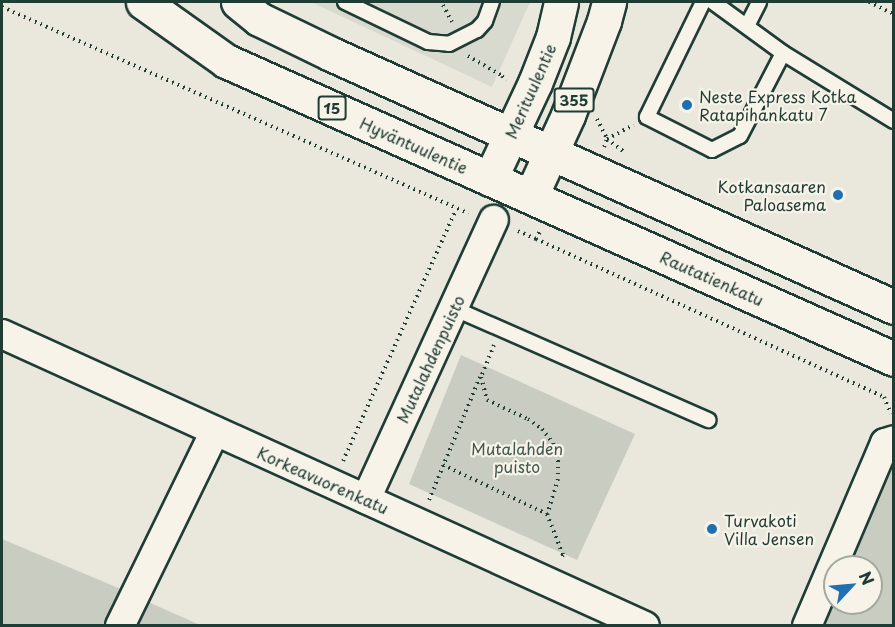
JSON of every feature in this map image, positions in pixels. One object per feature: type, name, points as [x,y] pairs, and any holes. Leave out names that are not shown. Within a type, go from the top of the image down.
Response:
[{"type":"main road","name":"Hyväntuulentie","points":[[143,2],[226,61],[531,196]]},
{"type":"main road","points":[[238,2],[259,19],[331,54],[894,307]]},
{"type":"main road","name":"Merituulentie","points":[[490,179],[553,37],[561,2]]},
{"type":"main road","name":"355","points":[[531,196],[592,52],[609,2]]},
{"type":"main road","name":"Rautatienkatu","points":[[531,196],[894,359]]},
{"type":"street","name":"Mutalahdenpuisto","points":[[366,499],[494,220]]},
{"type":"street","name":"Korkeavuorenkatu","points":[[2,334],[645,626]]},
{"type":"street","points":[[120,626],[215,431]]},
{"type":"street","points":[[807,626],[885,443],[894,440]]},
{"type":"lane","points":[[345,2],[428,42],[449,44],[477,30],[485,21],[492,2]]},
{"type":"lane","points":[[703,2],[646,117],[712,150],[740,136],[783,53]]},
{"type":"lane","points":[[713,2],[783,53],[894,121]]},
{"type":"lane","points":[[747,26],[759,2]]},
{"type":"lane","points":[[453,308],[708,420]]},
{"type":"path","points":[[869,2],[894,14]]},
{"type":"path","points":[[2,7],[456,210],[494,220]]},
{"type":"path","points":[[607,139],[646,117]]},
{"type":"path","points":[[341,466],[456,210]]},
{"type":"path","points":[[536,239],[884,397],[894,420]]},
{"type":"path","points":[[427,504],[501,330]]},
{"type":"path","points":[[485,365],[481,377],[487,400],[528,419],[542,429],[553,443],[558,461],[558,479],[547,514],[562,555],[559,562]]},
{"type":"path","points":[[443,465],[547,514]]},
{"type":"shaded area","points":[[311,2],[530,2],[492,87]]},
{"type":"green space","name":"Mutalahden puisto","points":[[461,355],[635,434],[577,560],[409,484]]},
{"type":"green space","points":[[893,466],[893,625],[821,626],[826,615],[883,615],[883,555],[853,555]]},
{"type":"green space","points":[[2,539],[135,595],[120,625],[2,625]]},
{"type":"green space","points":[[146,601],[200,625],[134,626]]},
{"type":"place","name":"Neste Express Kotka Ratapihankatu 7","points":[[687,105]]},
{"type":"place","name":"Kotkansaaren Paloasema","points":[[838,195]]},
{"type":"place","name":"Turvakoti Villa Jensen","points":[[712,529]]}]
